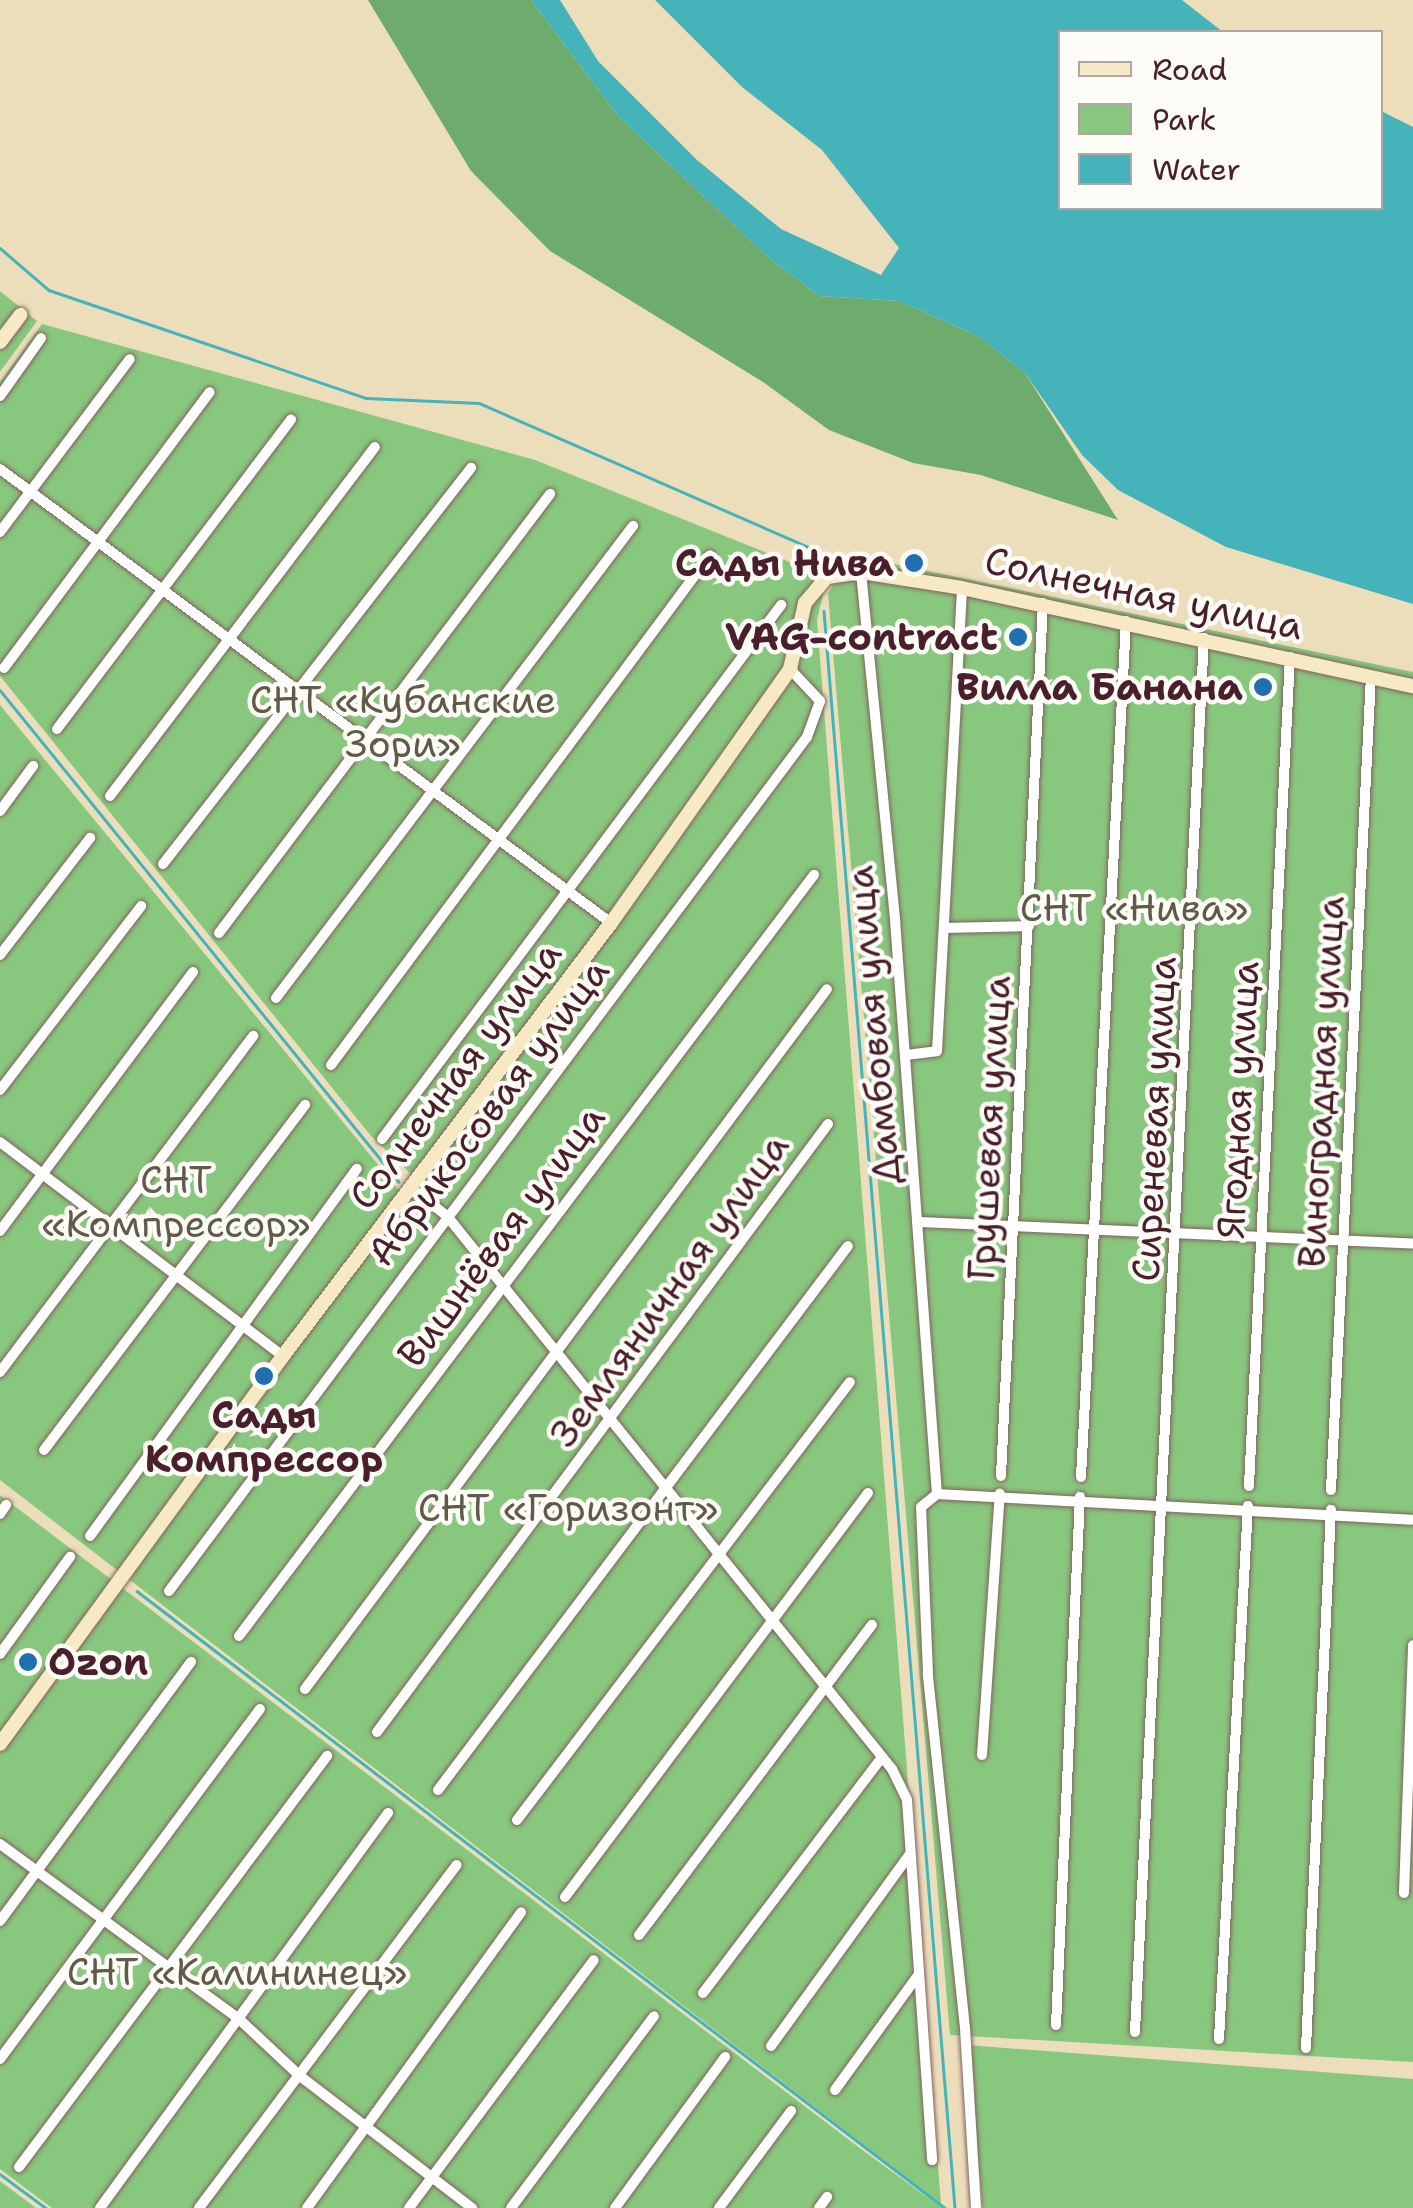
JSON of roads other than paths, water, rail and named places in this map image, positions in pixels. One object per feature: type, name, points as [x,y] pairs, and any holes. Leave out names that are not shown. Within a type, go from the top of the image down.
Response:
[{"type":"street","points":[[0,342],[20,315]]},
{"type":"street","points":[[0,396],[41,338]]},
{"type":"street","points":[[0,532],[130,360]]},
{"type":"street","points":[[4,668],[94,542],[210,392]]},
{"type":"street","points":[[57,730],[291,420]]},
{"type":"street","points":[[110,796],[375,447]]},
{"type":"street","points":[[163,864],[471,468]]},
{"type":"street","points":[[0,469],[163,594],[232,640],[611,923]]},
{"type":"street","points":[[219,933],[550,494]]},
{"type":"street","points":[[276,998],[633,526]]},
{"type":"street","points":[[332,1064],[710,554]]},
{"type":"street","name":"Солнечная улица","points":[[0,1744],[282,1356],[611,923],[790,669],[805,604],[827,577],[861,572],[1043,603],[1413,686]]},
{"type":"street","name":"Дамбовая улица","points":[[861,572],[906,1055],[937,1494]]},
{"type":"street","points":[[906,1055],[936,1052],[948,928],[962,588]]},
{"type":"street","name":"Грушевая улица","points":[[1001,1476],[1043,603]]},
{"type":"street","points":[[382,1138],[780,604]]},
{"type":"street","points":[[1081,1477],[1126,621]]},
{"type":"street","name":"Сиреневая улица","points":[[1164,1512],[1204,637]]},
{"type":"street","name":"Ягодная улица","points":[[1249,1486],[1290,656]]},
{"type":"street","name":"Абрикосовая улица","points":[[169,1591],[807,738],[820,701],[790,669]]},
{"type":"street","name":"Виноградная улица","points":[[1331,1490],[1371,676]]},
{"type":"street","points":[[0,811],[32,766]]},
{"type":"street","points":[[0,955],[90,838]]},
{"type":"street","name":"Вишнёвая улица","points":[[240,1636],[500,1285],[814,875]]},
{"type":"street","points":[[0,1090],[141,906]]},
{"type":"street","points":[[948,928],[1029,926]]},
{"type":"street","points":[[0,1230],[193,972]]},
{"type":"street","points":[[306,1689],[827,989]]},
{"type":"street","points":[[0,1372],[253,1036]]},
{"type":"street","points":[[44,1450],[305,1106]]},
{"type":"street","name":"Земляничная улица","points":[[377,1732],[828,1124]]},
{"type":"street","points":[[0,1142],[282,1356]]},
{"type":"street","name":"Абрикосовая улица","points":[[90,1536],[357,1169]]},
{"type":"street","points":[[410,1187],[447,1216],[882,1757],[907,1800],[932,2160]]},
{"type":"street","points":[[919,1222],[1413,1244]]},
{"type":"street","points":[[438,1790],[664,1485],[848,1246]]},
{"type":"street","points":[[517,1820],[850,1382]]},
{"type":"street","points":[[565,1897],[868,1493]]},
{"type":"street","points":[[976,2208],[921,1508],[937,1494],[1000,1495],[1080,1499],[1164,1512],[1248,1507],[1412,1519]]},
{"type":"street","points":[[982,1755],[1000,1495]]},
{"type":"street","points":[[1056,2025],[1080,1499]]},
{"type":"street","points":[[1219,2039],[1248,1507]]},
{"type":"street","points":[[1135,2032],[1164,1512]]},
{"type":"street","points":[[1306,2048],[1330,1516]]},
{"type":"street","points":[[0,1654],[70,1558]]},
{"type":"street","points":[[639,1935],[872,1625]]},
{"type":"street","points":[[1404,1893],[1413,1645]]},
{"type":"street","points":[[0,1921],[191,1662]]},
{"type":"street","points":[[0,2059],[260,1709]]},
{"type":"street","points":[[18,2167],[172,1968],[327,1756]]},
{"type":"street","points":[[703,1993],[882,1757]]},
{"type":"street","points":[[100,2208],[388,1813]]},
{"type":"street","points":[[0,1844],[238,2018],[300,2076],[472,2208]]},
{"type":"street","points":[[771,2046],[910,1854]]},
{"type":"street","points":[[199,2208],[458,1864]]},
{"type":"street","points":[[307,2208],[522,1912]]},
{"type":"street","points":[[410,2208],[594,1960]]},
{"type":"street","points":[[834,2090],[919,1974]]},
{"type":"street","points":[[511,2208],[654,2016]]},
{"type":"street","points":[[615,2208],[725,2057]]},
{"type":"street","points":[[719,2208],[791,2111]]},
{"type":"street","points":[[819,2208],[827,2197]]},
{"type":"water","points":[[531,0],[560,0],[598,61],[697,160],[781,229],[881,275],[899,248],[822,150],[742,87],[655,0],[1182,0],[1220,30],[1058,30],[1058,210],[1383,210],[1383,112],[1413,127],[1413,604],[1226,547],[1118,490],[1082,455],[1025,373],[978,336],[899,301],[819,296],[768,257],[619,117]]},
{"type":"waterway","points":[[0,248],[49,290],[366,398],[479,403],[818,551]]},
{"type":"waterway","points":[[824,611],[955,2208]]},
{"type":"waterway","points":[[0,690],[399,1182]]},
{"type":"waterway","points":[[137,1591],[945,2208]]},
{"type":"waterway","points":[[0,2174],[46,2208]]},
{"type":"place","name":"Сады Нива","points":[[914,563]]},
{"type":"place","name":"VAG-contract","points":[[1018,637]]},
{"type":"place","name":"Вилла Банана","points":[[1263,687]]},
{"type":"place","name":"Сады Компрессор","points":[[264,1376]]},
{"type":"place","name":"Ozon","points":[[28,1662]]},
{"type":"park label","name":"СНТ «Кубанские Зори»","points":[[403,722]]},
{"type":"park label","name":"СНТ «Нива»","points":[[1134,908]]},
{"type":"park label","name":"СНТ «Компрессор»","points":[[176,1202]]},
{"type":"park label","name":"СНТ «Горизонт»","points":[[568,1508]]},
{"type":"park label","name":"СНТ «Калининец»","points":[[237,1972]]}]
